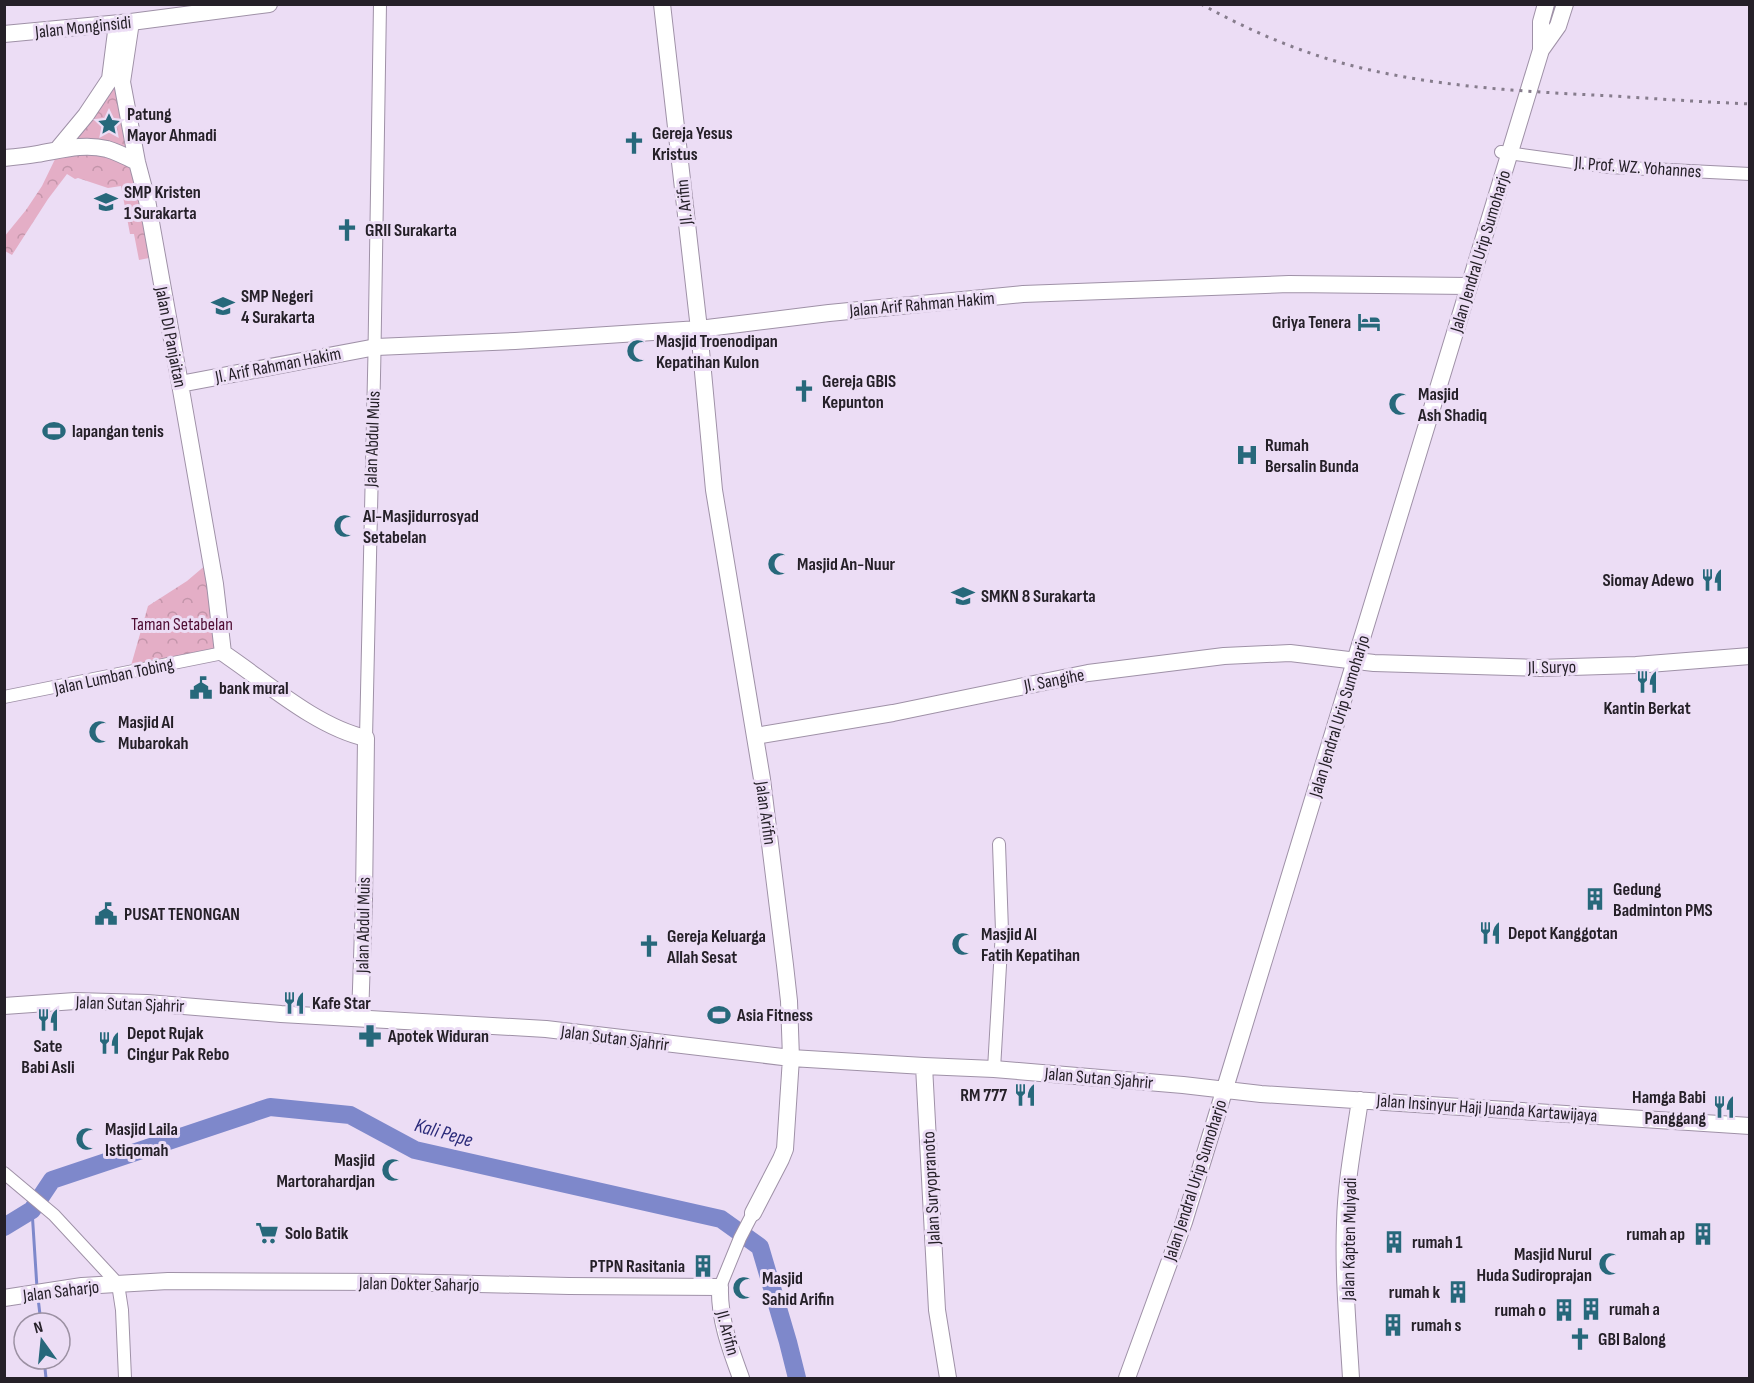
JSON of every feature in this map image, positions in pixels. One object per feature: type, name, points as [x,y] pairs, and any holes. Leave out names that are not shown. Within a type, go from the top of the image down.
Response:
[{"type":"main road","name":"Jalan Monginsidi","points":[[4,34],[124,23],[269,4]]},
{"type":"main road","name":"Jl. Arifin","points":[[662,4],[699,328]]},
{"type":"main road","name":"Jalan Jendral Urip Sumoharjo","points":[[1127,1378],[1184,1222],[1469,286],[1505,152],[1540,50],[1541,22],[1546,4]]},
{"type":"main road","name":"Jalan Jendral Urip Sumoharjo","points":[[1540,50],[1558,26],[1565,4]]},
{"type":"main road","name":"Jalan DI Panjaitan","points":[[124,23],[116,80],[147,200],[210,557],[223,653]]},
{"type":"main road","points":[[57,150],[116,80]]},
{"type":"main road","points":[[4,158],[73,147],[90,147],[114,152],[137,162]]},
{"type":"main road","name":"Jalan Arif Rahman Hakim","points":[[376,347],[515,341],[699,328],[1023,294],[1289,284],[1469,286]]},
{"type":"main road","name":"Jalan Arifin","points":[[699,328],[714,490],[765,800],[789,1001],[790,1058],[785,1149],[753,1213]]},
{"type":"main road","name":"Jl. Arif Rahman Hakim","points":[[180,384],[376,347]]},
{"type":"main road","points":[[223,653],[315,716],[346,732],[366,738]]},
{"type":"main road","name":"Jl. Sangihe","points":[[755,736],[893,713],[1088,673],[1196,658],[1290,653],[1355,661]]},
{"type":"main road","name":"Jl. Suryo","points":[[1355,661],[1539,668],[1636,665],[1749,656]]},
{"type":"main road","name":"Jalan Abdul Muis","points":[[360,1018],[366,738]]},
{"type":"main road","name":"Jalan Sutan Sjahrir","points":[[4,1006],[95,1001],[147,1003],[281,1014],[546,1029],[790,1058],[994,1069],[1183,1084],[1224,1090]]},
{"type":"main road","name":"Jalan Suryopranoto","points":[[924,1066],[938,1310],[948,1378]]},
{"type":"main road","name":"Jalan Insinyur Haji Juanda Kartawijaya","points":[[1224,1090],[1749,1126]]},
{"type":"main road","name":"Jalan Kapten Mulyadi","points":[[1352,1378],[1345,1224],[1348,1179],[1360,1100]]},
{"type":"main road","name":"Jalan Dokter Saharjo","points":[[118,1284],[213,1280],[720,1287]]},
{"type":"main road","name":"Jalan Saharjo","points":[[4,1298],[82,1286],[118,1284]]},
{"type":"main road","name":"Jl. Arifin","points":[[720,1287],[722,1322],[741,1378]]},
{"type":"street","name":"Jalan Abdul Muis","points":[[366,738],[376,347],[380,4]]},
{"type":"street","name":"Jl. Prof. WZ. Yohannes","points":[[1505,152],[1609,167],[1749,174]]},
{"type":"street","name":"Jalan Lumban Tobing","points":[[4,697],[223,653]]},
{"type":"street","points":[[994,1069],[1002,931],[999,844]]},
{"type":"street","points":[[4,1173],[44,1205],[118,1284],[122,1310],[125,1378]]},
{"type":"street","name":"Jalan Arifin","points":[[720,1287],[753,1213]]},
{"type":"green space","points":[[115,78],[134,158],[71,146]]},
{"type":"green space","points":[[58,153],[104,153],[135,165],[154,257],[139,260],[134,234],[130,234],[121,186],[108,188],[75,179],[67,174],[12,255],[5,251],[4,237],[42,186]]},
{"type":"green space","name":"Taman Setabelan","points":[[207,564],[219,650],[130,669],[148,606],[187,581]]},
{"type":"waterway","name":"Kali Pepe","points":[[4,1227],[32,1210],[52,1180],[270,1107],[350,1115],[415,1150],[721,1219],[760,1247],[797,1378]]},
{"type":"waterway","points":[[32,1210],[37,1288]]},
{"type":"waterway","points":[[38,1298],[40,1311]]},
{"type":"waterway","points":[[45,1371],[46,1378]]},
{"type":"railway","points":[[1201,4],[1241,25],[1304,51],[1348,65],[1400,76],[1522,91],[1750,104]]},
{"type":"place","name":"Patung Mayor Ahmadi","points":[[109,124]]},
{"type":"place","name":"Gereja Yesus Kristus","points":[[634,143]]},
{"type":"place","name":"SMP Kristen 1 Surakarta","points":[[106,202]]},
{"type":"place","name":"GRII Surakarta","points":[[347,230]]},
{"type":"place","name":"SMP Negeri 4 Surakarta","points":[[223,306]]},
{"type":"place","name":"Griya Tenera","points":[[1369,322]]},
{"type":"place","name":"Masjid Troenodipan Kepatihan Kulon","points":[[638,351]]},
{"type":"place","name":"Gereja GBIS Kepunton","points":[[804,391]]},
{"type":"place","name":"Masjid Ash Shadiq","points":[[1400,404]]},
{"type":"place","name":"lapangan tenis","points":[[54,431]]},
{"type":"place","name":"Rumah Bersalin Bunda","points":[[1247,455]]},
{"type":"place","name":"Al-Masjidurrosyad Setabelan","points":[[345,526]]},
{"type":"place","name":"Masjid An-Nuur","points":[[779,564]]},
{"type":"place","name":"Siomay Adewo","points":[[1712,580]]},
{"type":"place","name":"SMKN 8 Surakarta","points":[[963,596]]},
{"type":"place","name":"Kantin Berkat","points":[[1647,682]]},
{"type":"place","name":"bank mural","points":[[201,688]]},
{"type":"place","name":"Masjid Al Mubarokah","points":[[100,732]]},
{"type":"place","name":"Gedung Badminton PMS","points":[[1595,899]]},
{"type":"place","name":"PUSAT TENONGAN","points":[[106,914]]},
{"type":"place","name":"Depot Kanggotan","points":[[1490,933]]},
{"type":"place","name":"Masjid Al Fatih Kepatihan","points":[[963,944]]},
{"type":"place","name":"Gereja Keluarga Allah Sesat","points":[[649,946]]},
{"type":"place","name":"Kafe Star","points":[[294,1003]]},
{"type":"place","name":"Asia Fitness","points":[[719,1015]]},
{"type":"place","name":"Sate Babi Asli","points":[[48,1020]]},
{"type":"place","name":"Apotek Widuran","points":[[370,1036]]},
{"type":"place","name":"Depot Rujak Cingur Pak Rebo","points":[[109,1043]]},
{"type":"place","name":"RM 777","points":[[1025,1095]]},
{"type":"place","name":"Hamga Babi Panggang","points":[[1724,1107]]},
{"type":"place","name":"Masjid Laila Istiqomah","points":[[87,1139]]},
{"type":"place","name":"Masjid Martorahardjan","points":[[393,1170]]},
{"type":"place","name":"Solo Batik","points":[[267,1233]]},
{"type":"place","name":"rumah ap","points":[[1703,1234]]},
{"type":"place","name":"rumah 1","points":[[1394,1242]]},
{"type":"place","name":"Masjid Nurul Huda Sudiroprajan","points":[[1610,1264]]},
{"type":"place","name":"PTPN Rasitania","points":[[703,1266]]},
{"type":"place","name":"Masjid Sahid Arifin","points":[[744,1288]]},
{"type":"place","name":"rumah k","points":[[1458,1292]]},
{"type":"place","name":"rumah a","points":[[1591,1309]]},
{"type":"place","name":"rumah o","points":[[1564,1310]]},
{"type":"place","name":"rumah s","points":[[1393,1325]]},
{"type":"place","name":"GBI Balong","points":[[1580,1339]]}]
